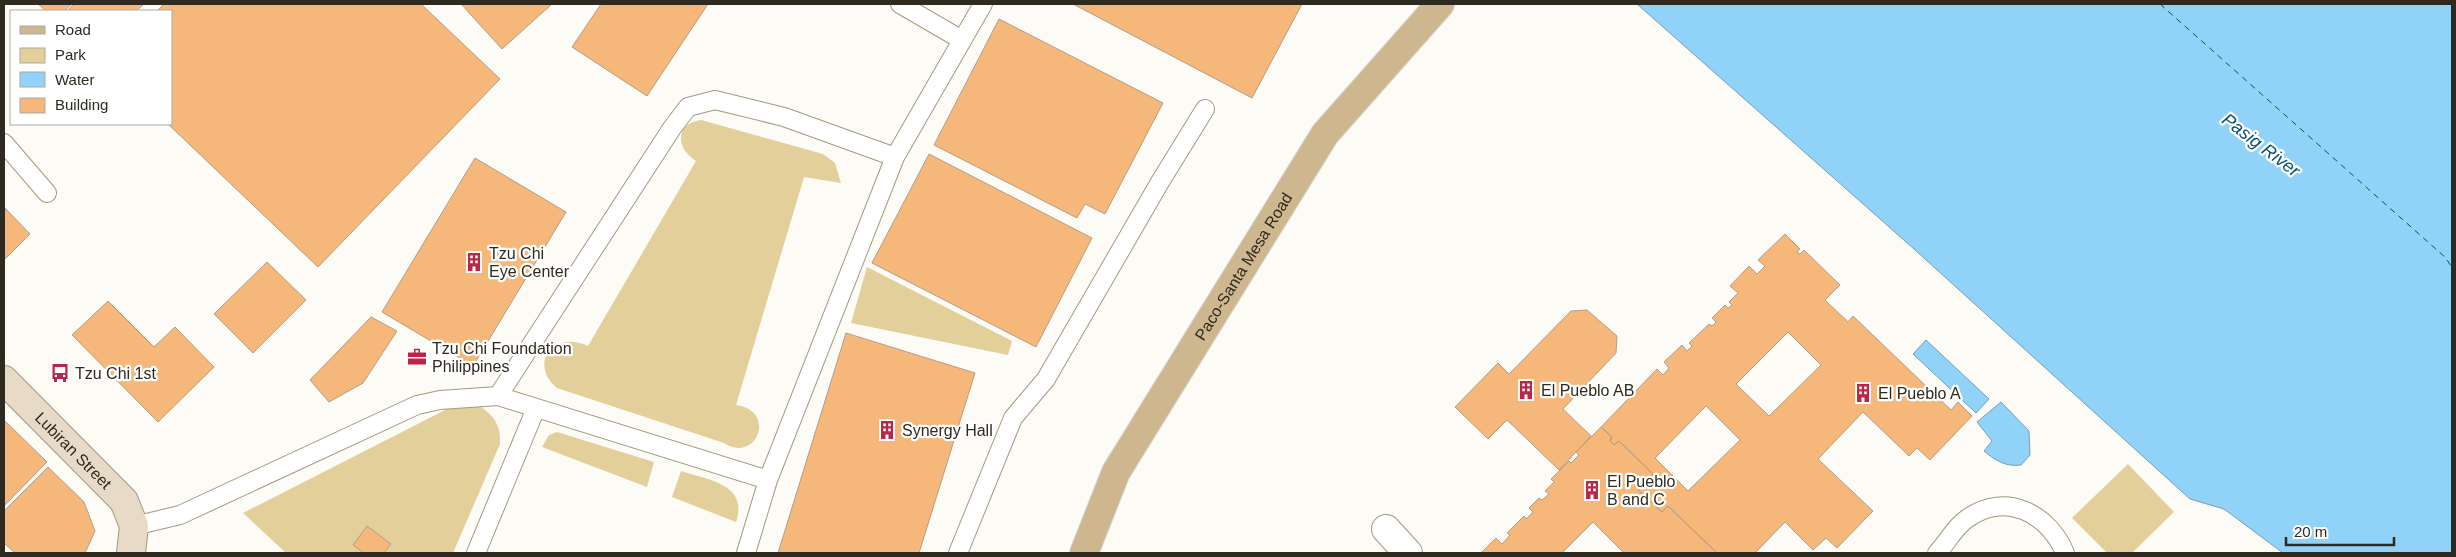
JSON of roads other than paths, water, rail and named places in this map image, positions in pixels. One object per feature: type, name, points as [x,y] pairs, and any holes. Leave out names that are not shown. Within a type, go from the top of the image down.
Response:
[{"type":"main road","name":"Paco-Santa Mesa Road","points":[[1084,553],[1116,472],[1325,134],[1440,4]]},
{"type":"main road","name":"Lubiran Street","points":[[4,380],[124,501],[134,526]]},
{"type":"main road","points":[[131,553],[134,526]]},
{"type":"street","points":[[1386,529],[1408,553]]},
{"type":"lane","points":[[900,4],[962,40]]},
{"type":"lane","points":[[746,553],[768,480],[896,157],[983,4]]},
{"type":"lane","points":[[498,396],[688,107],[715,100],[749,108],[784,117],[896,157]]},
{"type":"lane","points":[[958,553],[1013,418],[1046,379],[1160,182],[1205,110]]},
{"type":"lane","points":[[4,143],[47,193]]},
{"type":"lane","points":[[134,526],[180,515],[417,405],[440,400],[498,396],[768,480]]},
{"type":"lane","points":[[476,553],[536,408]]},
{"type":"lane","points":[[1937,553],[1952,533],[1968,518],[1986,509],[2006,507],[2025,511],[2043,520],[2056,534],[2065,553]]},
{"type":"water","name":"Pasig River","points":[[1637,4],[2452,4],[2452,553],[2283,553],[2224,509],[2190,499],[1914,249]]},
{"type":"water","points":[[1926,340],[1989,399],[1976,413],[1913,354]]},
{"type":"water","points":[[2001,402],[2029,431],[2030,455],[2021,465],[2001,463],[1984,451],[1992,441],[1977,422]]},
{"type":"place","name":"Tzu Chi Eye Center","points":[[474,262]]},
{"type":"place","name":"Tzu Chi Foundation Philippines","points":[[417,357]]},
{"type":"place","name":"Tzu Chi 1st","points":[[60,373]]},
{"type":"place","name":"El Pueblo AB","points":[[1526,390]]},
{"type":"place","name":"El Pueblo A","points":[[1863,393]]},
{"type":"place","name":"Synergy Hall","points":[[887,430]]},
{"type":"place","name":"El Pueblo B and C","points":[[1592,490]]}]
